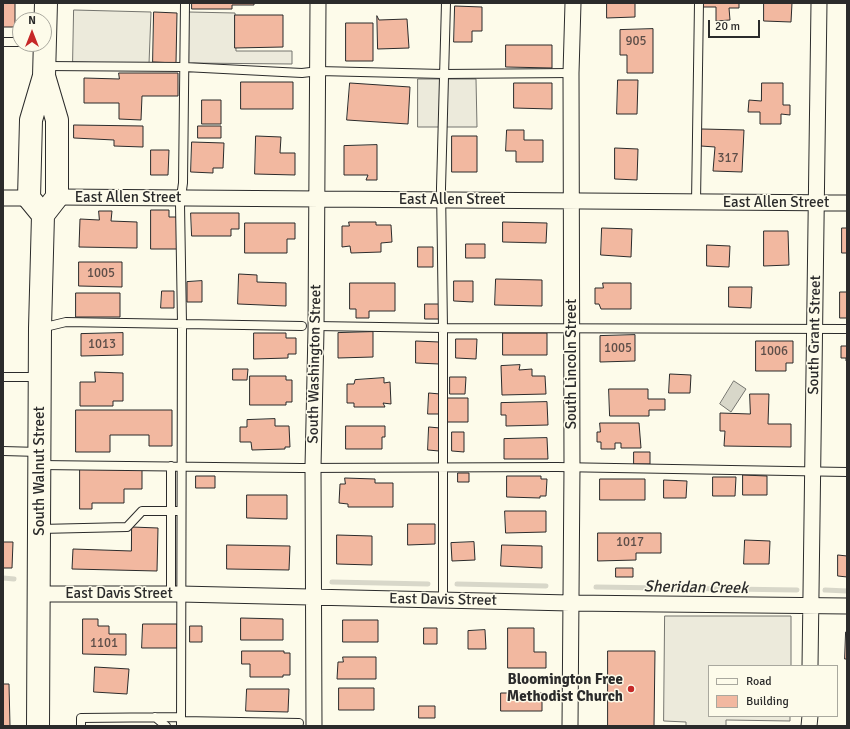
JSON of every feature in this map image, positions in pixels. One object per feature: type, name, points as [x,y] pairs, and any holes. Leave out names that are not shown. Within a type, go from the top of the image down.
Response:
[{"type":"main road","points":[[44,71],[57,120],[57,197],[43,215],[29,198],[31,120],[44,71],[45,52]]},
{"type":"main road","name":"South Walnut Street","points":[[38,726],[40,328],[43,215]]},
{"type":"street","name":"South Washington Street","points":[[306,724],[313,598],[313,467],[309,326],[316,199],[318,3]]},
{"type":"street","name":"South Lincoln Street","points":[[570,726],[572,467],[571,74],[573,3]]},
{"type":"street","name":"South Grant Street","points":[[810,665],[819,3]]},
{"type":"street","name":"East Allen Street","points":[[57,197],[847,203]]},
{"type":"street","points":[[3,198],[29,198]]},
{"type":"street","name":"East Davis Street","points":[[39,594],[176,594],[570,603],[847,606]]},
{"type":"lane","points":[[176,594],[181,466],[181,198],[183,183],[185,3]]},
{"type":"lane","points":[[443,600],[442,200],[443,74],[446,3]]},
{"type":"lane","points":[[696,202],[699,3]]},
{"type":"lane","points":[[44,71],[184,67],[302,73],[318,71],[443,74],[571,74]]},
{"type":"lane","points":[[40,328],[66,322],[443,328],[847,329]]},
{"type":"lane","points":[[3,377],[40,377]]},
{"type":"lane","points":[[3,451],[40,459],[171,466],[572,467],[847,472]]},
{"type":"lane","points":[[171,466],[171,511],[181,721]]},
{"type":"lane","points":[[39,530],[127,527],[142,511],[180,512]]},
{"type":"lane","points":[[155,717],[166,726]]},
{"type":"lane","points":[[81,726],[81,718],[124,722],[155,717],[181,721],[306,724]]},
{"type":"shaded area","points":[[74,10],[151,12],[149,64],[73,62]]},
{"type":"shaded area","points":[[189,12],[235,13],[236,51],[292,51],[292,64],[189,63]]},
{"type":"shaded area","points":[[418,79],[476,79],[477,127],[418,127]]},
{"type":"shaded area","points":[[734,381],[746,389],[731,412],[720,404]]},
{"type":"shaded area","points":[[665,616],[791,616],[791,665],[708,665],[708,717],[790,717],[790,721],[726,720],[726,726],[686,726],[686,722],[664,721]]},
{"type":"building","points":[[3,3],[15,3],[15,12],[12,12],[12,27],[3,27]]},
{"type":"building","points":[[192,3],[254,3],[254,5],[232,5],[232,9],[192,9]]},
{"type":"building","points":[[607,3],[635,3],[635,17],[607,18]]},
{"type":"building","points":[[701,3],[739,3],[739,8],[729,8],[730,20],[716,21],[716,7],[701,7]]},
{"type":"building","points":[[764,3],[792,3],[791,22],[764,21]]},
{"type":"building","points":[[455,6],[482,7],[482,31],[472,31],[472,42],[454,42]]},
{"type":"building","points":[[154,12],[177,13],[176,63],[153,62]]},
{"type":"building","points":[[235,15],[283,15],[283,47],[235,48]]},
{"type":"building","points":[[377,16],[379,20],[407,19],[409,48],[378,49]]},
{"type":"building","points":[[346,23],[373,23],[373,61],[346,61]]},
{"type":"building","points":[[653,29],[653,73],[627,73],[627,55],[620,55],[620,30]]},
{"type":"building","points":[[506,45],[552,45],[552,68],[506,67]]},
{"type":"building","points":[[119,73],[178,73],[178,96],[142,96],[141,120],[119,119],[119,103],[84,103],[84,78],[119,79]]},
{"type":"building","points":[[618,80],[638,80],[637,114],[617,114]]},
{"type":"building","points":[[241,82],[293,82],[293,109],[241,109]]},
{"type":"building","points":[[350,83],[410,87],[408,124],[347,120]]},
{"type":"building","points":[[514,83],[552,83],[552,109],[514,108]]},
{"type":"building","points":[[762,83],[783,83],[783,105],[790,105],[790,115],[781,114],[781,124],[760,124],[760,112],[748,112],[749,100],[761,101]]},
{"type":"building","points":[[202,100],[221,100],[221,124],[202,124]]},
{"type":"building","points":[[74,125],[143,126],[143,147],[114,146],[114,140],[74,138]]},
{"type":"building","points":[[198,126],[221,126],[221,138],[198,138]]},
{"type":"building","points":[[702,129],[744,130],[742,172],[713,171],[715,147],[701,146]]},
{"type":"building","points":[[507,130],[524,130],[524,140],[543,140],[543,162],[516,162],[516,151],[506,151]]},
{"type":"building","points":[[256,136],[281,137],[280,153],[295,153],[295,175],[255,174]]},
{"type":"building","points":[[452,136],[477,136],[477,172],[452,172]]},
{"type":"building","points":[[192,142],[224,143],[223,168],[213,168],[213,173],[191,172]]},
{"type":"building","points":[[377,145],[377,180],[366,180],[368,175],[344,175],[344,146]]},
{"type":"building","points":[[615,148],[638,149],[637,180],[615,179]]},
{"type":"building","points":[[151,150],[169,150],[168,175],[151,175]]},
{"type":"building","points":[[151,210],[169,210],[169,217],[177,217],[177,249],[151,249]]},
{"type":"building","points":[[99,211],[112,211],[111,221],[137,222],[137,248],[79,247],[80,219],[99,220]]},
{"type":"building","points":[[191,213],[239,213],[239,229],[231,229],[231,236],[192,236]]},
{"type":"building","points":[[349,222],[376,222],[376,225],[391,225],[392,242],[381,243],[381,252],[351,253],[350,246],[342,247],[342,226],[349,226]]},
{"type":"building","points":[[503,222],[547,223],[546,243],[503,242]]},
{"type":"building","points":[[245,223],[295,223],[295,239],[287,239],[287,253],[245,253]]},
{"type":"building","points":[[602,228],[632,229],[631,257],[601,255]]},
{"type":"building","points":[[842,228],[847,228],[847,253],[842,253]]},
{"type":"building","points":[[764,231],[788,231],[789,265],[764,266]]},
{"type":"building","points":[[466,244],[485,244],[485,258],[466,258]]},
{"type":"building","points":[[707,245],[730,246],[729,267],[707,266]]},
{"type":"building","points":[[418,247],[433,247],[433,267],[418,267]]},
{"type":"building","points":[[79,262],[122,262],[122,287],[79,286]]},
{"type":"building","points":[[239,274],[257,275],[257,282],[286,283],[286,306],[238,304]]},
{"type":"building","points":[[496,279],[542,280],[542,306],[495,305]]},
{"type":"building","points":[[202,281],[202,302],[187,302],[187,282]]},
{"type":"building","points":[[454,281],[473,281],[473,302],[454,301]]},
{"type":"building","points":[[350,283],[395,283],[395,311],[369,311],[369,318],[356,318],[356,309],[350,309]]},
{"type":"building","points":[[603,283],[631,283],[631,309],[601,309],[599,304],[595,304],[595,288],[603,288]]},
{"type":"building","points":[[729,287],[752,287],[751,308],[729,307]]},
{"type":"building","points":[[162,291],[174,291],[174,308],[161,308]]},
{"type":"building","points":[[840,292],[847,292],[847,318],[840,318]]},
{"type":"building","points":[[76,293],[120,293],[120,317],[76,317]]},
{"type":"building","points":[[425,304],[440,304],[440,319],[425,319]]},
{"type":"building","points":[[373,332],[373,357],[338,358],[338,333]]},
{"type":"building","points":[[123,333],[123,355],[81,356],[81,334]]},
{"type":"building","points":[[254,333],[286,333],[286,338],[296,338],[296,354],[288,354],[288,358],[254,359]]},
{"type":"building","points":[[503,333],[547,333],[547,355],[503,355]]},
{"type":"building","points":[[635,335],[635,361],[600,362],[600,336]]},
{"type":"building","points":[[456,339],[477,339],[476,359],[456,358]]},
{"type":"building","points":[[416,341],[439,342],[439,364],[416,363]]},
{"type":"building","points":[[756,341],[793,341],[793,363],[786,363],[786,371],[756,371]]},
{"type":"building","points":[[841,346],[847,346],[846,361],[846,358],[841,358]]},
{"type":"building","points":[[520,365],[519,370],[532,369],[532,376],[545,376],[546,394],[502,395],[501,366]]},
{"type":"building","points":[[233,369],[248,369],[247,380],[233,380]]},
{"type":"building","points":[[95,372],[123,373],[123,401],[113,401],[113,406],[80,406],[80,382],[95,382]]},
{"type":"building","points":[[670,374],[691,375],[690,393],[669,393]]},
{"type":"building","points":[[250,376],[286,376],[286,380],[292,380],[292,402],[286,402],[286,405],[250,405]]},
{"type":"building","points":[[450,377],[466,377],[465,394],[450,394]]},
{"type":"building","points":[[384,378],[384,383],[390,382],[391,404],[383,403],[385,407],[354,407],[354,403],[347,403],[347,384],[354,384],[355,380]]},
{"type":"building","points":[[609,389],[648,389],[648,399],[665,399],[665,410],[649,410],[649,416],[610,416]]},
{"type":"building","points":[[429,393],[440,394],[439,414],[428,414]]},
{"type":"building","points":[[750,394],[769,394],[768,424],[791,424],[791,447],[724,446],[725,431],[720,431],[720,413],[750,414]]},
{"type":"building","points":[[447,398],[468,398],[468,422],[447,422]]},
{"type":"building","points":[[547,402],[548,425],[506,426],[506,415],[501,415],[501,403]]},
{"type":"building","points":[[76,410],[172,410],[172,446],[149,446],[149,435],[110,435],[110,452],[76,452]]},
{"type":"building","points":[[275,419],[275,426],[289,426],[290,447],[285,447],[285,449],[252,450],[251,442],[240,442],[240,427],[247,427],[247,420]]},
{"type":"building","points":[[600,423],[639,423],[641,448],[621,448],[621,443],[615,443],[615,449],[601,449],[601,442],[597,442],[597,432],[600,432]]},
{"type":"building","points":[[346,426],[385,426],[385,437],[382,437],[382,449],[346,449]]},
{"type":"building","points":[[429,427],[440,428],[439,451],[428,450]]},
{"type":"building","points":[[452,432],[464,432],[464,452],[452,451]]},
{"type":"building","points":[[547,438],[548,459],[504,459],[504,439]]},
{"type":"building","points":[[634,452],[650,452],[650,464],[634,464]]},
{"type":"building","points":[[80,469],[142,469],[142,489],[124,489],[124,503],[92,503],[92,509],[80,509]]},
{"type":"building","points":[[458,473],[469,473],[469,482],[458,482]]},
{"type":"building","points":[[743,475],[767,476],[767,495],[743,495]]},
{"type":"building","points":[[196,476],[215,476],[215,488],[196,488]]},
{"type":"building","points":[[507,476],[541,476],[541,479],[547,479],[546,496],[540,496],[540,498],[507,497]]},
{"type":"building","points":[[713,477],[736,477],[735,496],[713,496]]},
{"type":"building","points":[[345,478],[375,479],[375,483],[393,483],[393,507],[348,507],[348,504],[339,503],[340,484],[345,484]]},
{"type":"building","points":[[600,479],[645,479],[645,500],[600,500]]},
{"type":"building","points":[[664,480],[687,481],[686,498],[664,498]]},
{"type":"building","points":[[247,495],[287,495],[287,519],[247,518]]},
{"type":"building","points":[[505,511],[546,511],[546,532],[506,533]]},
{"type":"building","points":[[408,524],[435,524],[435,544],[408,545]]},
{"type":"building","points":[[132,527],[158,528],[157,571],[72,569],[73,549],[131,551]]},
{"type":"building","points":[[598,533],[661,533],[661,553],[636,553],[636,560],[598,561]]},
{"type":"building","points":[[337,535],[372,536],[372,565],[337,564]]},
{"type":"building","points":[[745,540],[770,541],[769,564],[744,564]]},
{"type":"building","points":[[3,542],[13,542],[12,568],[3,568]]},
{"type":"building","points":[[474,542],[475,560],[452,561],[451,543]]},
{"type":"building","points":[[227,545],[290,546],[289,570],[227,569]]},
{"type":"building","points":[[502,545],[542,546],[542,568],[501,566]]},
{"type":"building","points":[[838,555],[847,556],[847,577],[838,576]]},
{"type":"building","points":[[616,568],[633,568],[633,577],[616,577]]},
{"type":"building","points":[[241,618],[283,619],[283,640],[241,640]]},
{"type":"building","points":[[83,619],[98,619],[98,626],[109,626],[109,634],[126,634],[126,655],[83,654]]},
{"type":"building","points":[[343,620],[378,620],[378,642],[343,642]]},
{"type":"building","points":[[143,624],[177,624],[177,648],[142,648]]},
{"type":"building","points":[[190,626],[202,626],[202,642],[190,642]]},
{"type":"building","points":[[424,628],[437,628],[437,644],[424,644]]},
{"type":"building","points":[[508,628],[534,628],[534,652],[546,652],[546,668],[508,668]]},
{"type":"building","points":[[485,630],[486,649],[468,649],[468,631]]},
{"type":"building","points":[[846,632],[847,659],[845,659]]},
{"type":"building","points":[[242,651],[284,651],[284,653],[290,653],[290,675],[283,675],[283,677],[250,677],[250,664],[242,664]]},
{"type":"building","name":"Bloomington Free Methodist Church","points":[[608,651],[655,651],[654,726],[608,726]]},
{"type":"building","points":[[343,657],[376,657],[376,679],[337,679],[338,662],[343,662]]},
{"type":"building","points":[[95,667],[129,669],[127,694],[94,692]]},
{"type":"building","points":[[3,684],[9,684],[10,726],[3,726]]},
{"type":"building","points":[[339,688],[374,688],[374,710],[339,710]]},
{"type":"building","points":[[247,689],[289,689],[288,712],[246,711]]},
{"type":"building","points":[[501,693],[542,693],[542,711],[501,711]]},
{"type":"building","points":[[419,706],[435,706],[435,718],[419,718]]},
{"type":"waterway","name":"Sheridan Creek","points":[[3,578],[14,579]]},
{"type":"waterway","name":"Sheridan Creek","points":[[332,582],[428,584]]},
{"type":"waterway","name":"Sheridan Creek","points":[[457,584],[546,586]]},
{"type":"waterway","name":"Sheridan Creek","points":[[596,587],[797,590]]},
{"type":"waterway","name":"Sheridan Creek","points":[[825,590],[847,591]]},
{"type":"place","name":"Bloomington Free Methodist Church","points":[[631,689]]}]
